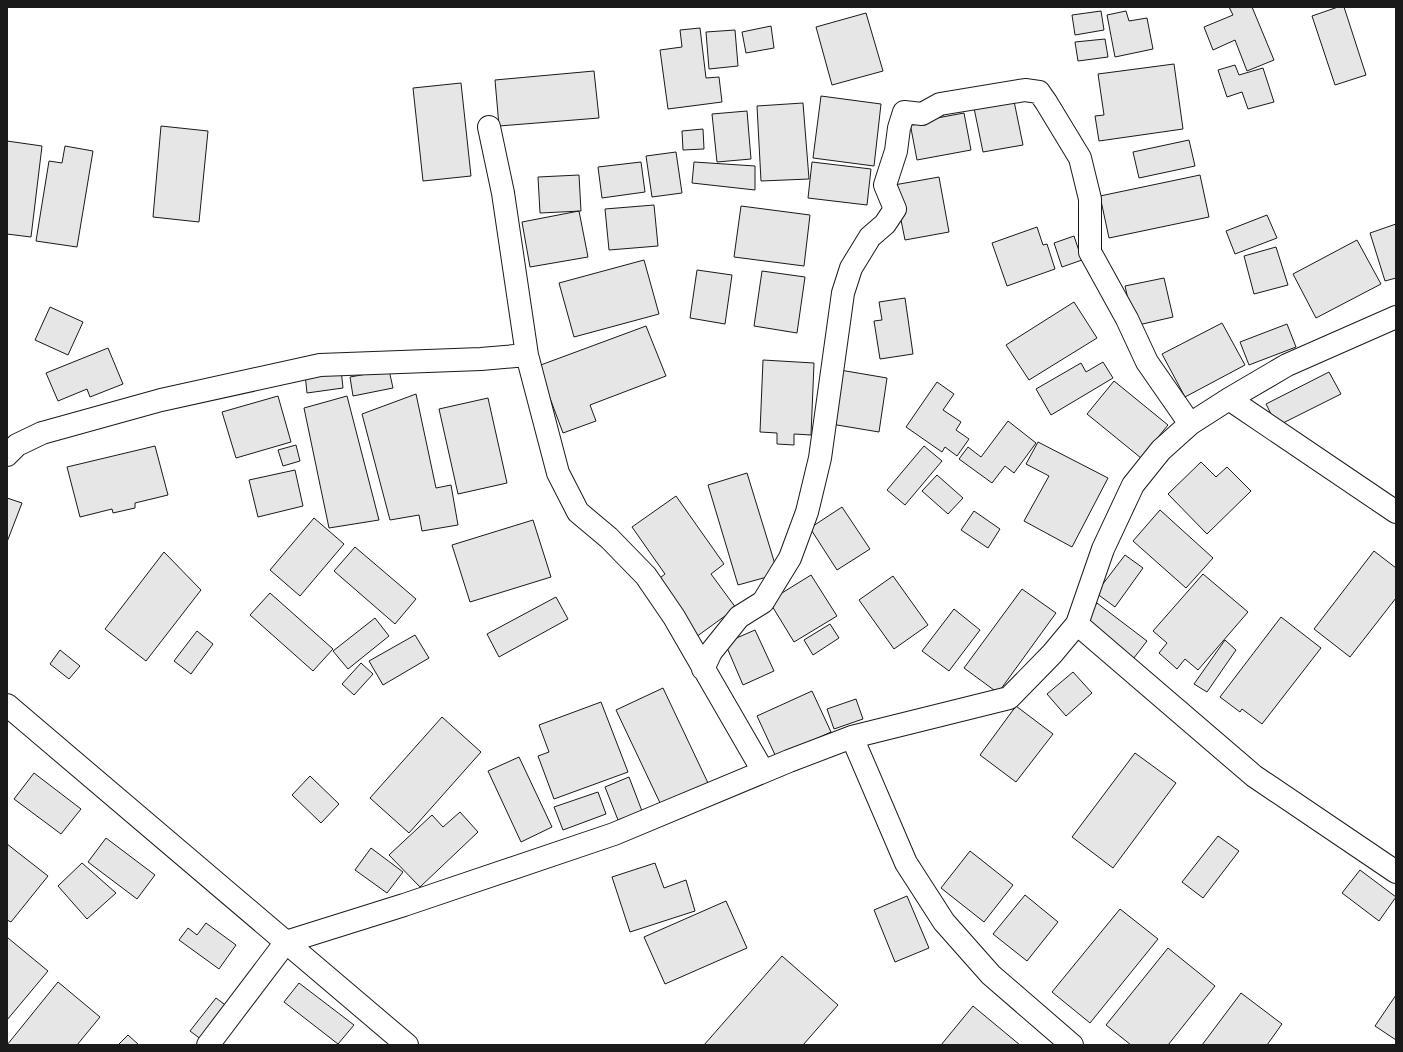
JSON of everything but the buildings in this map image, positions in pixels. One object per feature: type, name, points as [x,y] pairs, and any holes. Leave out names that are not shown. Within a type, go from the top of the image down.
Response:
[{"type":"street","points":[[703,669],[711,652],[739,617],[763,602],[793,551],[807,512],[820,458],[843,293],[851,268],[870,237],[885,224],[895,209],[885,185],[896,151],[899,128],[904,112],[922,114],[940,104],[1025,90],[1039,92],[1080,158],[1090,199],[1090,252],[1127,319],[1147,362],[1190,424]]},
{"type":"street","points":[[489,127],[503,194],[527,355],[558,473],[578,512],[609,538],[646,576],[674,617],[763,771]]},
{"type":"street","points":[[208,1045],[286,942],[404,905],[614,834],[763,771],[852,737],[1009,698],[1052,654],[1077,624],[1103,549],[1133,485],[1161,450],[1190,424],[1287,365],[1396,317]]},
{"type":"street","points":[[7,455],[17,445],[42,433],[161,400],[320,365],[481,359],[527,355]]},
{"type":"street","points":[[1230,399],[1396,512]]},
{"type":"street","points":[[1077,624],[1254,776],[1396,872]]},
{"type":"street","points":[[7,705],[407,1045]]},
{"type":"street","points":[[852,737],[906,863],[944,922],[992,975],[1072,1045]]}]
